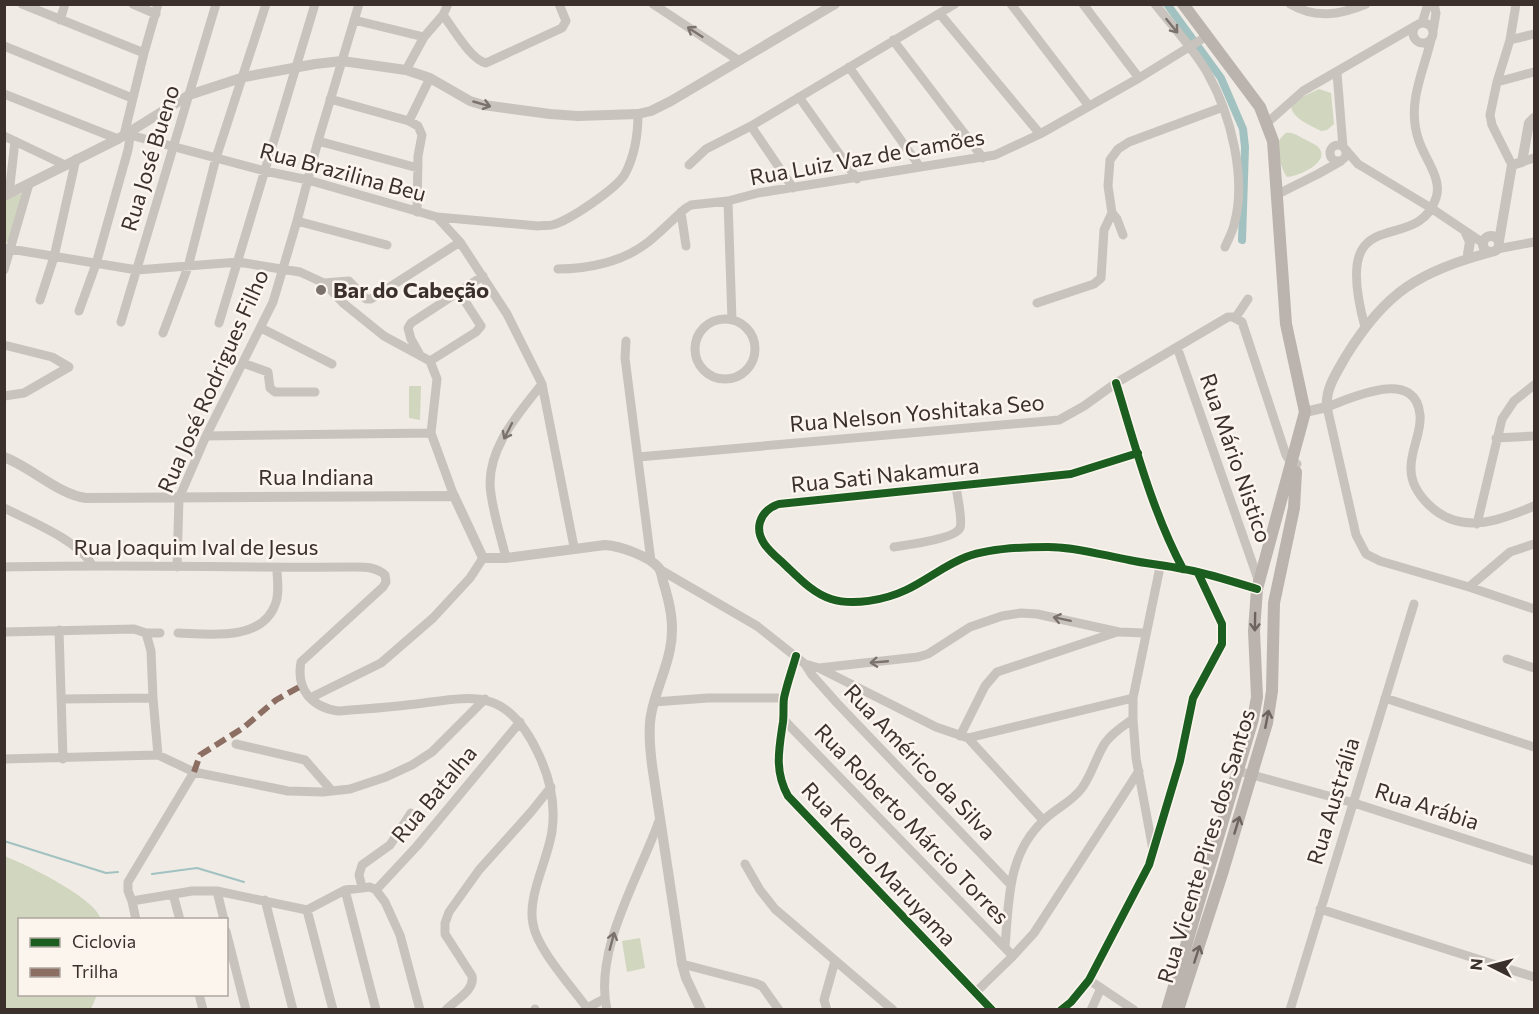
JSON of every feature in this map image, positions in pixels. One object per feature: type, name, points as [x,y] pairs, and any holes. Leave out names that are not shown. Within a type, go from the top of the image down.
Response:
[{"type":"main road","points":[[1167,1010],[1253,719],[1257,697],[1254,631],[1258,585],[1309,411],[1295,363],[1287,324],[1273,141],[1260,108],[1197,43],[1183,4]]},
{"type":"main road","name":"Rua Vicente Pires dos Santos","points":[[1178,1010],[1267,723],[1271,697],[1274,603],[1294,508],[1294,463]]},
{"type":"main road","points":[[1281,504],[1289,502],[1294,508]]},
{"type":"street","points":[[22,4],[144,52]]},
{"type":"street","points":[[60,20],[66,4]]},
{"type":"street","points":[[79,311],[96,264],[128,150],[126,135],[132,98],[157,9],[133,4]]},
{"type":"street","name":"Rua José Bueno","points":[[121,322],[216,4]]},
{"type":"street","points":[[163,333],[188,267],[216,159],[266,4]]},
{"type":"street","points":[[219,323],[315,4]]},
{"type":"street","name":"Rua José Rodrigues Filho","points":[[177,567],[179,498],[206,435],[273,302],[359,4]]},
{"type":"street","points":[[406,70],[424,37],[443,15],[448,4]]},
{"type":"street","points":[[443,15],[471,52],[480,62],[486,63],[562,28],[566,21],[560,4]]},
{"type":"street","points":[[653,4],[738,60]]},
{"type":"street","points":[[7,195],[126,135],[189,95],[244,77],[297,67],[342,62],[406,70],[430,78],[470,100],[500,108],[578,116],[638,114],[651,111],[834,4]]},
{"type":"street","points":[[689,165],[706,149],[751,126],[955,4]]},
{"type":"street","points":[[1011,4],[1089,106]]},
{"type":"street","points":[[1083,4],[1139,78]]},
{"type":"street","points":[[1155,4],[1197,43],[1230,125],[1237,178],[1237,206],[1234,226],[1225,247]]},
{"type":"street","points":[[1290,4],[1311,14],[1350,11],[1366,4]]},
{"type":"street","points":[[1422,67],[1422,49],[1413,34],[1428,4]]},
{"type":"street","points":[[1365,327],[1357,280],[1361,248],[1370,239],[1384,232],[1411,226],[1424,216],[1436,199],[1437,183],[1421,147],[1414,119],[1415,97],[1436,13],[1434,4]]},
{"type":"street","points":[[1516,4],[1510,40],[1497,82],[1490,119],[1517,163]]},
{"type":"street","points":[[940,14],[1040,134]]},
{"type":"street","points":[[354,20],[424,37]]},
{"type":"street","points":[[1267,123],[1303,91],[1420,24],[1430,25],[1432,35]]},
{"type":"street","points":[[1510,40],[1534,34]]},
{"type":"street","points":[[1389,42],[1405,39],[1425,43],[1432,35]]},
{"type":"street","points":[[893,40],[983,158]]},
{"type":"street","name":"Rua Luiz Vaz de Camões","points":[[558,269],[595,267],[634,250],[646,244],[681,212],[691,206],[983,158],[1009,150],[1197,43]]},
{"type":"street","points":[[4,46],[132,98]]},
{"type":"street","points":[[849,67],[920,167]]},
{"type":"street","points":[[1497,82],[1534,72]]},
{"type":"street","points":[[1276,195],[1318,174],[1341,160],[1346,154],[1341,147],[1342,123],[1337,73]]},
{"type":"street","points":[[409,121],[430,78]]},
{"type":"street","name":"Rua Brazilina Beu","points":[[4,94],[126,135],[308,180],[437,217],[460,242],[507,314],[542,384],[574,548]]},
{"type":"street","points":[[799,96],[857,179]]},
{"type":"street","points":[[330,99],[409,121],[418,126],[422,135],[418,168],[417,212]]},
{"type":"street","points":[[1037,303],[1099,281],[1104,230],[1112,213],[1108,173],[1110,160],[1118,149],[1129,142],[1223,107]]},
{"type":"street","points":[[437,217],[538,226],[552,225],[567,218],[609,190],[625,175],[637,141],[638,114]]},
{"type":"street","points":[[1534,118],[1530,123],[1517,163],[1505,209],[1491,243],[1425,275],[1403,288],[1389,301],[1365,327],[1334,379],[1327,396],[1327,407],[1356,535],[1366,554],[1380,561],[1534,609]]},
{"type":"street","points":[[751,126],[793,188]]},
{"type":"street","points":[[4,136],[65,165]]},
{"type":"street","points":[[7,195],[15,141]]},
{"type":"street","points":[[318,141],[418,168]]},
{"type":"street","points":[[1318,174],[1330,156],[1330,149],[1341,147]]},
{"type":"street","points":[[1341,147],[1358,164],[1431,208],[1462,230],[1491,243],[1534,242]]},
{"type":"street","points":[[1330,156],[1336,161],[1358,164]]},
{"type":"street","points":[[1517,163],[1534,158]]},
{"type":"street","points":[[40,300],[54,257],[76,159]]},
{"type":"street","points":[[4,270],[8,248],[29,184]]},
{"type":"street","points":[[728,201],[732,320]]},
{"type":"street","points":[[681,212],[686,246]]},
{"type":"street","points":[[1112,213],[1123,235]]},
{"type":"street","points":[[297,221],[387,245]]},
{"type":"street","points":[[1462,230],[1470,242],[1464,258]]},
{"type":"street","points":[[324,283],[349,281],[366,299],[371,299],[460,242]]},
{"type":"street","points":[[8,248],[138,270],[238,262],[283,268],[308,275],[324,283],[350,309],[384,336],[426,359]]},
{"type":"street","points":[[483,276],[411,323],[408,328],[411,339],[437,379],[431,433],[454,496],[483,558]]},
{"type":"street","points":[[426,359],[476,332],[481,326],[459,292]]},
{"type":"street","points":[[1248,299],[1239,320],[1286,455],[1294,463]]},
{"type":"street","name":"Rua Nelson Yoshitaka Seo","points":[[638,457],[1050,422],[1070,415],[1116,383],[1228,318],[1239,320]]},
{"type":"street","points":[[732,320],[748,330],[755,349],[749,368],[742,375],[723,380],[705,372],[698,364],[695,345],[698,335],[712,322],[732,320]]},
{"type":"street","points":[[261,328],[333,364]]},
{"type":"street","points":[[626,341],[625,358],[655,565],[670,608],[673,634],[654,702],[650,741],[682,964],[701,1010]]},
{"type":"street","points":[[4,345],[52,357],[69,367],[24,393],[4,396]]},
{"type":"street","name":"Rua Mário Nistico","points":[[1177,347],[1258,585]]},
{"type":"street","points":[[243,363],[268,372],[270,388],[275,392],[315,392]]},
{"type":"street","points":[[1116,383],[1138,453],[1171,544],[1183,568]]},
{"type":"street","points":[[506,558],[491,493],[492,468],[510,424],[542,384]]},
{"type":"street","points":[[1477,524],[1502,419],[1514,401],[1534,385]]},
{"type":"street","points":[[1309,411],[1383,389],[1405,391],[1418,407],[1420,416],[1411,466],[1415,486],[1422,498],[1443,515],[1456,521],[1477,524],[1501,520],[1534,506]]},
{"type":"street","points":[[206,435],[431,433]]},
{"type":"street","points":[[1497,438],[1534,436]]},
{"type":"street","name":"Rua Sati Nakamura","points":[[1138,453],[1071,474],[779,504],[764,513],[760,523],[760,532],[770,551],[811,587],[831,599],[871,600],[899,593],[965,558],[988,552],[1047,547],[1065,548],[1160,567],[1183,568],[1258,585]]},
{"type":"street","name":"Rua Indiana","points":[[4,457],[80,497],[454,496]]},
{"type":"street","points":[[894,548],[944,538],[960,530],[956,486]]},
{"type":"street","points":[[4,508],[76,547],[92,565]]},
{"type":"street","points":[[1469,587],[1510,552],[1534,544]]},
{"type":"street","points":[[483,558],[506,558],[574,548],[616,546],[655,565]]},
{"type":"street","points":[[310,698],[381,663],[433,618],[470,578],[483,558]]},
{"type":"street","name":"Rua Joaquim Ival de Jesus","points":[[4,567],[92,565],[371,567],[381,571],[385,575],[386,582],[373,597],[307,654],[301,662],[299,678],[301,686],[310,698]]},
{"type":"street","name":"Rua Américo da Silva","points":[[655,565],[757,626],[805,664],[837,703],[1010,884]]},
{"type":"street","points":[[1154,852],[1139,771],[1133,698],[1160,567]]},
{"type":"street","points":[[178,633],[234,634],[261,623],[273,610],[277,598],[277,568]]},
{"type":"street","points":[[1061,1010],[1071,1002],[1089,980],[1154,852],[1180,761],[1192,698],[1222,644],[1222,624],[1198,573]]},
{"type":"street","name":"Rua Austrália","points":[[1290,1010],[1414,604]]},
{"type":"street","points":[[819,668],[907,659],[928,654],[970,627],[1002,616],[1037,614],[1119,632],[1145,633]]},
{"type":"street","points":[[1091,626],[1095,639]]},
{"type":"street","points":[[4,632],[134,629],[146,633],[160,633]]},
{"type":"street","points":[[59,630],[63,759]]},
{"type":"street","points":[[964,737],[985,686],[997,672],[1119,632]]},
{"type":"street","points":[[146,633],[151,651],[158,755]]},
{"type":"street","name":"Rua Kaoro Maruyama","points":[[796,656],[784,698],[777,751],[782,785],[788,796],[992,1010]]},
{"type":"street","points":[[1507,659],[1534,668]]},
{"type":"street","points":[[805,664],[819,668],[936,727],[964,737],[1043,820]]},
{"type":"street","points":[[310,698],[328,709],[338,711],[463,697],[485,699],[498,704],[520,722],[536,748],[551,787],[553,799],[552,831],[534,898],[532,923],[542,946],[587,1009],[604,999]]},
{"type":"street","points":[[62,699],[153,698]]},
{"type":"street","points":[[654,702],[708,698],[784,698]]},
{"type":"street","points":[[964,737],[1133,698]]},
{"type":"street","points":[[1385,698],[1534,747]]},
{"type":"street","points":[[4,759],[158,755],[194,772],[288,791],[308,793],[350,789],[386,777],[412,765],[432,752],[485,699]]},
{"type":"street","name":"Rua Roberto Márcio Torres","points":[[783,719],[1013,956]]},
{"type":"street","points":[[1005,947],[1010,884],[1013,868],[1022,848],[1043,820],[1082,788],[1106,742],[1133,719]]},
{"type":"street","name":"Rua Batalha","points":[[376,890],[424,838],[520,722]]},
{"type":"street","points":[[236,744],[305,760],[332,791]]},
{"type":"street","points":[[976,992],[1034,933],[1139,771]]},
{"type":"street","name":"Rua Arábia","points":[[1238,771],[1354,803],[1534,861]]},
{"type":"street","points":[[136,918],[128,891],[128,882],[194,772]]},
{"type":"street","points":[[446,1010],[471,988],[473,983],[472,976],[445,933],[445,923],[449,912],[479,870],[551,787]]},
{"type":"street","points":[[362,887],[359,875],[363,865],[390,845],[411,813]]},
{"type":"street","points":[[607,1010],[604,999],[608,958],[614,933],[660,818]]},
{"type":"street","points":[[745,864],[760,890],[775,909],[893,1010]]},
{"type":"street","points":[[132,901],[192,891],[217,891],[307,910],[345,890],[370,887],[376,890],[385,902],[400,935],[420,1010]]},
{"type":"street","points":[[345,890],[376,1010]]},
{"type":"street","points":[[217,891],[224,918]]},
{"type":"street","points":[[173,894],[179,918]]},
{"type":"street","points":[[265,900],[293,1010]]},
{"type":"street","points":[[1320,909],[1534,977]]},
{"type":"street","points":[[307,910],[333,1010]]},
{"type":"street","points":[[228,939],[246,1010]]},
{"type":"street","points":[[827,1010],[824,1000],[835,961]]},
{"type":"street","points":[[682,964],[762,986],[779,1010]]},
{"type":"street","points":[[1089,980],[1134,1010]]},
{"type":"street","points":[[1091,1010],[1101,988]]},
{"type":"green space","points":[[1319,89],[1331,93],[1334,124],[1327,130],[1321,131],[1294,114],[1291,105],[1296,100]]},
{"type":"green space","points":[[1286,133],[1295,134],[1312,143],[1321,152],[1318,162],[1312,167],[1287,177],[1281,165],[1278,149],[1279,141]]},
{"type":"green space","points":[[23,193],[9,242],[5,242],[4,199]]},
{"type":"green space","points":[[409,386],[421,386],[420,420],[409,418]]},
{"type":"green space","points":[[4,856],[28,866],[73,892],[86,901],[100,918],[18,918],[18,996],[97,996],[91,1009],[5,1009]]},
{"type":"green space","points":[[640,938],[645,968],[627,972],[622,941]]},
{"type":"waterway","points":[[1167,4],[1221,78],[1243,129],[1245,147],[1242,240]]},
{"type":"waterway","points":[[4,841],[106,873],[118,872]]},
{"type":"waterway","points":[[152,874],[197,868],[244,882]]},
{"type":"marked path","points":[[194,772],[200,755],[243,728],[276,700],[301,686]]},
{"type":"cycle path","points":[[1116,383],[1153,501],[1183,569]]},
{"type":"cycle path","points":[[1138,453],[1071,474],[779,504],[770,508],[763,515],[760,522],[760,535],[770,550],[805,584],[831,599],[849,602],[889,597],[975,554],[1028,547],[1058,547],[1170,566],[1257,589]]},
{"type":"cycle path","points":[[1061,1010],[1071,1002],[1089,980],[1149,865],[1180,761],[1193,698],[1222,644],[1222,624],[1198,573]]},
{"type":"cycle path","points":[[796,656],[784,698],[779,751],[779,769],[788,796],[992,1010]]},
{"type":"place","name":"Bar do Cabeção","points":[[321,290]]}]
